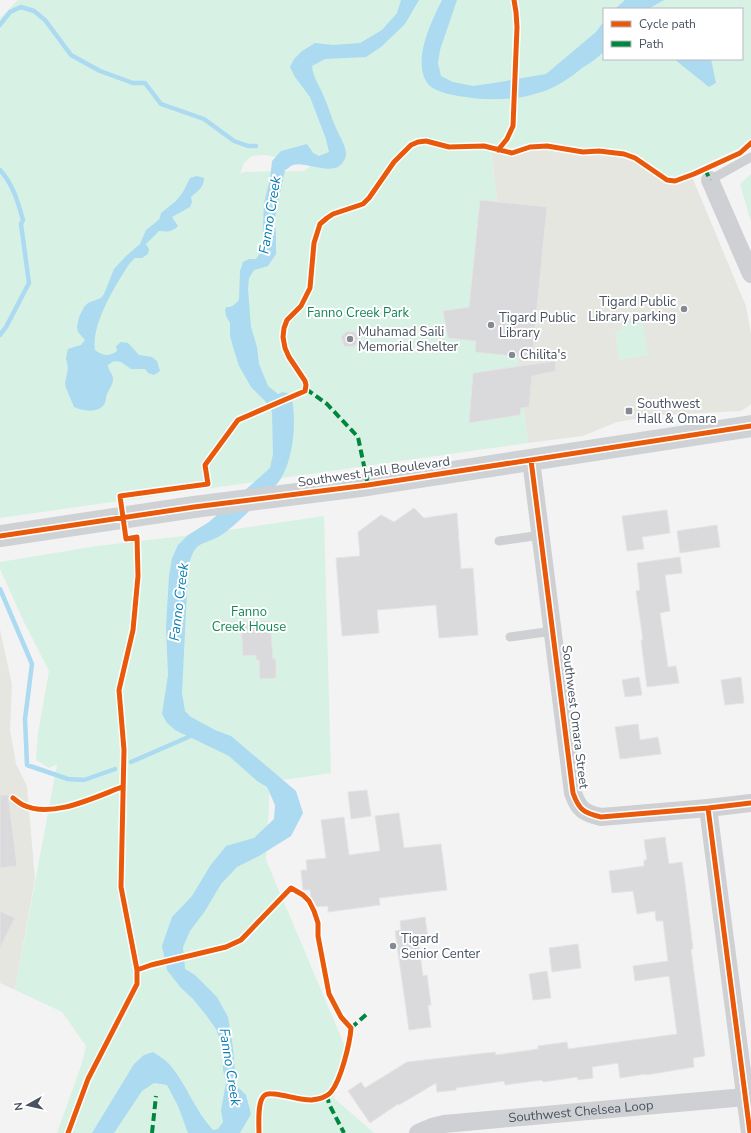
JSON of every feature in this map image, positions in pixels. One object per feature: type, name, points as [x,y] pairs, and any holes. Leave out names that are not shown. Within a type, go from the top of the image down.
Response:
[{"type":"main road","name":"Southwest Hall Boulevard","points":[[0,536],[273,496],[368,485],[751,426]]},
{"type":"street","points":[[710,180],[751,274]]},
{"type":"street","name":"Southwest Omara Street","points":[[531,460],[573,793],[577,803],[581,809],[601,817],[751,803]]},
{"type":"street","points":[[708,808],[750,1133]]},
{"type":"street","name":"Southwest Chelsea Loop","points":[[418,1133],[444,1124],[745,1097]]},
{"type":"lane","points":[[710,180],[751,157]]},
{"type":"lane","points":[[499,541],[541,535]]},
{"type":"lane","points":[[510,637],[553,631]]},
{"type":"shaded area","points":[[534,142],[565,144],[581,148],[590,147],[621,150],[635,153],[667,175],[675,176],[690,172],[746,306],[751,334],[751,404],[749,406],[741,411],[661,415],[617,422],[583,436],[528,443],[490,144],[498,147],[517,148]]},
{"type":"shaded area","points":[[0,629],[12,685],[10,730],[16,764],[27,786],[35,879],[15,990],[0,983]]},
{"type":"green space","name":"Fanno Creek Park","points":[[18,0],[751,0],[751,138],[742,147],[684,174],[675,176],[667,175],[635,153],[621,150],[590,147],[581,148],[547,142],[534,142],[509,149],[490,144],[528,443],[0,518],[0,18]],"holes":[[[265,155],[298,162],[314,163],[304,171],[243,172],[240,174],[244,163],[252,156]]]},
{"type":"green space","points":[[751,174],[751,222],[740,184]]},
{"type":"green space","points":[[642,320],[648,355],[619,360],[615,332],[621,330],[629,323]]},
{"type":"green space","points":[[324,516],[331,773],[270,782],[266,860],[347,1051],[334,1098],[374,1133],[57,1133],[81,1066],[86,1046],[62,1012],[15,990],[57,764],[49,768],[36,760],[38,733],[49,671],[24,622],[0,569],[0,562],[97,546],[201,534]]},
{"type":"water","points":[[401,0],[419,0],[405,24],[381,47],[366,57],[325,59],[312,66],[315,78],[345,147],[345,158],[338,167],[333,168],[327,169],[297,164],[292,165],[285,170],[274,222],[276,233],[276,254],[268,266],[254,270],[249,278],[248,289],[251,327],[257,347],[259,364],[268,386],[278,394],[283,392],[291,394],[294,427],[291,450],[285,471],[280,480],[227,531],[197,547],[190,560],[188,571],[182,693],[185,711],[191,717],[215,730],[231,736],[296,791],[303,813],[291,836],[259,856],[237,867],[221,884],[205,911],[190,931],[183,947],[185,969],[195,975],[217,997],[228,1017],[233,1048],[236,1085],[246,1095],[251,1114],[240,1133],[188,1133],[178,1106],[167,1085],[154,1083],[142,1091],[114,1133],[92,1133],[134,1064],[144,1055],[153,1052],[170,1065],[201,1115],[213,1130],[218,1129],[223,1122],[221,1110],[226,1083],[223,1070],[223,1048],[216,1029],[206,1015],[193,999],[181,988],[167,970],[162,946],[172,917],[192,896],[210,866],[226,846],[254,838],[274,819],[275,805],[267,787],[257,781],[229,756],[175,730],[167,723],[162,714],[168,675],[166,627],[169,576],[172,558],[178,545],[188,535],[209,522],[270,468],[273,454],[272,412],[265,401],[251,387],[239,366],[230,336],[230,323],[226,316],[225,310],[226,307],[232,306],[239,300],[240,271],[243,262],[249,259],[256,259],[262,250],[264,203],[270,179],[272,161],[281,151],[307,144],[313,153],[319,156],[329,152],[326,139],[310,97],[295,77],[290,67],[294,59],[302,51],[315,43],[333,45],[360,43],[382,30],[397,13]]},
{"type":"water","points":[[442,0],[457,0],[440,50],[438,63],[441,76],[453,82],[473,86],[546,74],[596,32],[603,22],[603,52],[563,82],[538,93],[498,99],[458,96],[436,90],[428,84],[423,72],[422,62],[425,40],[433,18]]},
{"type":"water","points":[[625,0],[664,0],[650,8],[616,8]]},
{"type":"water","points":[[675,60],[711,60],[716,83],[709,87]]},
{"type":"water","points":[[197,176],[204,178],[204,181],[200,189],[191,197],[192,202],[190,207],[172,217],[178,226],[169,231],[159,231],[146,244],[149,249],[148,254],[142,258],[135,258],[130,263],[112,293],[97,328],[95,350],[103,355],[111,354],[117,351],[116,346],[121,342],[128,343],[139,355],[152,357],[157,361],[160,371],[154,375],[148,373],[145,369],[131,369],[121,362],[114,361],[108,365],[113,381],[105,403],[99,409],[91,411],[74,407],[65,383],[68,368],[66,358],[68,349],[81,345],[85,340],[78,332],[77,327],[79,317],[84,307],[88,303],[101,298],[114,269],[140,244],[146,230],[160,218],[161,213],[176,201],[183,192],[190,178]]},
{"type":"pier","points":[[293,393],[294,399],[268,410],[265,405]]},
{"type":"building","name":"Tigard Public Library","points":[[480,200],[547,207],[532,358],[475,352],[476,341],[448,338],[443,311],[469,307]]},
{"type":"building","name":"Muhamad Saili Memorial Shelter","points":[[347,331],[355,332],[359,341],[354,347],[344,346],[341,337]]},
{"type":"building","points":[[555,361],[556,371],[532,376],[529,407],[521,408],[520,415],[469,423],[473,373]]},
{"type":"building","points":[[414,508],[424,518],[457,513],[461,569],[473,568],[478,635],[439,638],[436,605],[377,610],[379,633],[342,636],[336,558],[360,556],[358,532],[381,515],[394,522]]},
{"type":"building","points":[[667,510],[670,533],[642,537],[644,549],[627,551],[622,516]]},
{"type":"building","points":[[717,525],[720,547],[680,553],[677,531]]},
{"type":"building","points":[[680,557],[682,573],[665,575],[670,611],[660,613],[668,667],[676,666],[679,683],[647,687],[641,640],[643,640],[636,591],[640,590],[637,563]]},
{"type":"building","name":"Fanno Creek House","points":[[270,621],[273,659],[276,659],[276,678],[260,679],[259,660],[256,660],[256,655],[243,656],[241,622]]},
{"type":"building","points":[[639,677],[642,695],[625,697],[622,680]]},
{"type":"building","points":[[741,677],[744,703],[725,705],[721,680]]},
{"type":"building","points":[[638,724],[640,740],[658,737],[661,754],[620,759],[615,727]]},
{"type":"building","points":[[367,790],[371,816],[351,819],[348,792]]},
{"type":"building","points":[[0,795],[8,795],[17,866],[0,868]]},
{"type":"building","points":[[399,813],[404,848],[441,844],[447,890],[379,898],[380,905],[328,912],[328,906],[312,907],[310,890],[303,890],[301,870],[307,870],[306,860],[326,858],[321,820],[344,817],[349,855],[380,851],[375,816]]},
{"type":"building","points":[[665,837],[669,864],[682,862],[685,883],[693,949],[691,949],[705,1056],[693,1058],[694,1067],[620,1078],[618,1063],[592,1067],[593,1078],[578,1080],[577,1077],[543,1082],[542,1080],[505,1085],[504,1081],[437,1092],[436,1083],[399,1105],[398,1104],[370,1123],[348,1091],[361,1082],[365,1088],[407,1062],[495,1052],[496,1055],[538,1049],[538,1046],[567,1042],[568,1049],[677,1034],[669,976],[635,981],[633,966],[668,961],[663,921],[656,921],[655,911],[637,914],[633,891],[612,893],[609,871],[644,866],[644,860],[647,860],[644,840]]},
{"type":"building","points":[[0,911],[15,918],[0,948]]},
{"type":"building","points":[[425,917],[428,938],[418,939],[423,976],[427,975],[431,1005],[428,1005],[431,1027],[409,1030],[395,931],[401,930],[400,921]]},
{"type":"building","points":[[578,944],[581,968],[552,972],[549,948]]},
{"type":"building","points":[[547,971],[551,998],[533,1000],[529,974]]},
{"type":"waterway","points":[[0,25],[10,12],[21,7],[34,11],[45,20],[71,55],[100,71],[133,83],[145,83],[161,104],[204,119],[234,141],[248,146],[256,146]]},
{"type":"waterway","name":"Fanno Creek","points":[[0,170],[5,175],[12,187],[23,220],[21,224],[29,283],[6,327],[0,335]]},
{"type":"waterway","name":"Fanno Creek","points":[[0,589],[32,664],[25,719],[27,765],[68,779],[84,780],[115,769]]},
{"type":"waterway","name":"Fanno Creek","points":[[131,762],[193,735]]},
{"type":"marked path","points":[[705,169],[710,180]]},
{"type":"marked path","points":[[306,389],[327,404],[358,437],[368,485]]},
{"type":"marked path","points":[[351,1028],[368,1013]]},
{"type":"marked path","points":[[327,1095],[329,1104],[344,1133]]},
{"type":"marked path","points":[[152,1133],[156,1096]]},
{"type":"cycle path","points":[[498,150],[507,139],[513,126],[517,27],[514,0]]},
{"type":"cycle path","points":[[68,1133],[88,1079],[137,984],[137,970],[121,887],[124,750],[119,690],[133,630],[138,576],[137,537],[126,539],[120,496],[208,484],[205,465],[238,420],[305,391],[305,381],[289,357],[285,348],[283,337],[287,320],[301,306],[310,288],[314,243],[320,224],[333,214],[363,204],[369,198],[394,162],[411,145],[426,141],[449,147],[484,146],[512,153],[530,147],[547,146],[583,152],[599,151],[624,154],[635,158],[667,180],[675,181],[740,153],[751,143]]},
{"type":"cycle path","points":[[0,536],[194,507],[368,485],[751,426]]},
{"type":"cycle path","points":[[531,460],[573,793],[580,807],[590,814],[601,817],[751,803]]},
{"type":"cycle path","points":[[13,798],[23,805],[34,809],[47,810],[73,805],[122,787]]},
{"type":"cycle path","points":[[708,808],[750,1133]]},
{"type":"cycle path","points":[[137,970],[151,965],[226,947],[241,940],[291,888],[303,895],[309,901],[318,923],[318,936],[329,994],[341,1017],[351,1028],[349,1043],[338,1079],[335,1086],[327,1096],[311,1100],[274,1094],[265,1095],[262,1098],[260,1107],[259,1133]]},
{"type":"place","name":"Tigard Public Library parking","points":[[684,309]]},
{"type":"place","name":"Tigard Public Library","points":[[491,325]]},
{"type":"place","name":"Muhamad Saili Memorial Shelter","points":[[350,339]]},
{"type":"place","name":"Chilita's","points":[[512,355]]},
{"type":"place","name":"Southwest Hall & Omara","points":[[629,411]]},
{"type":"place","name":"Tigard Senior Center","points":[[393,946]]}]
